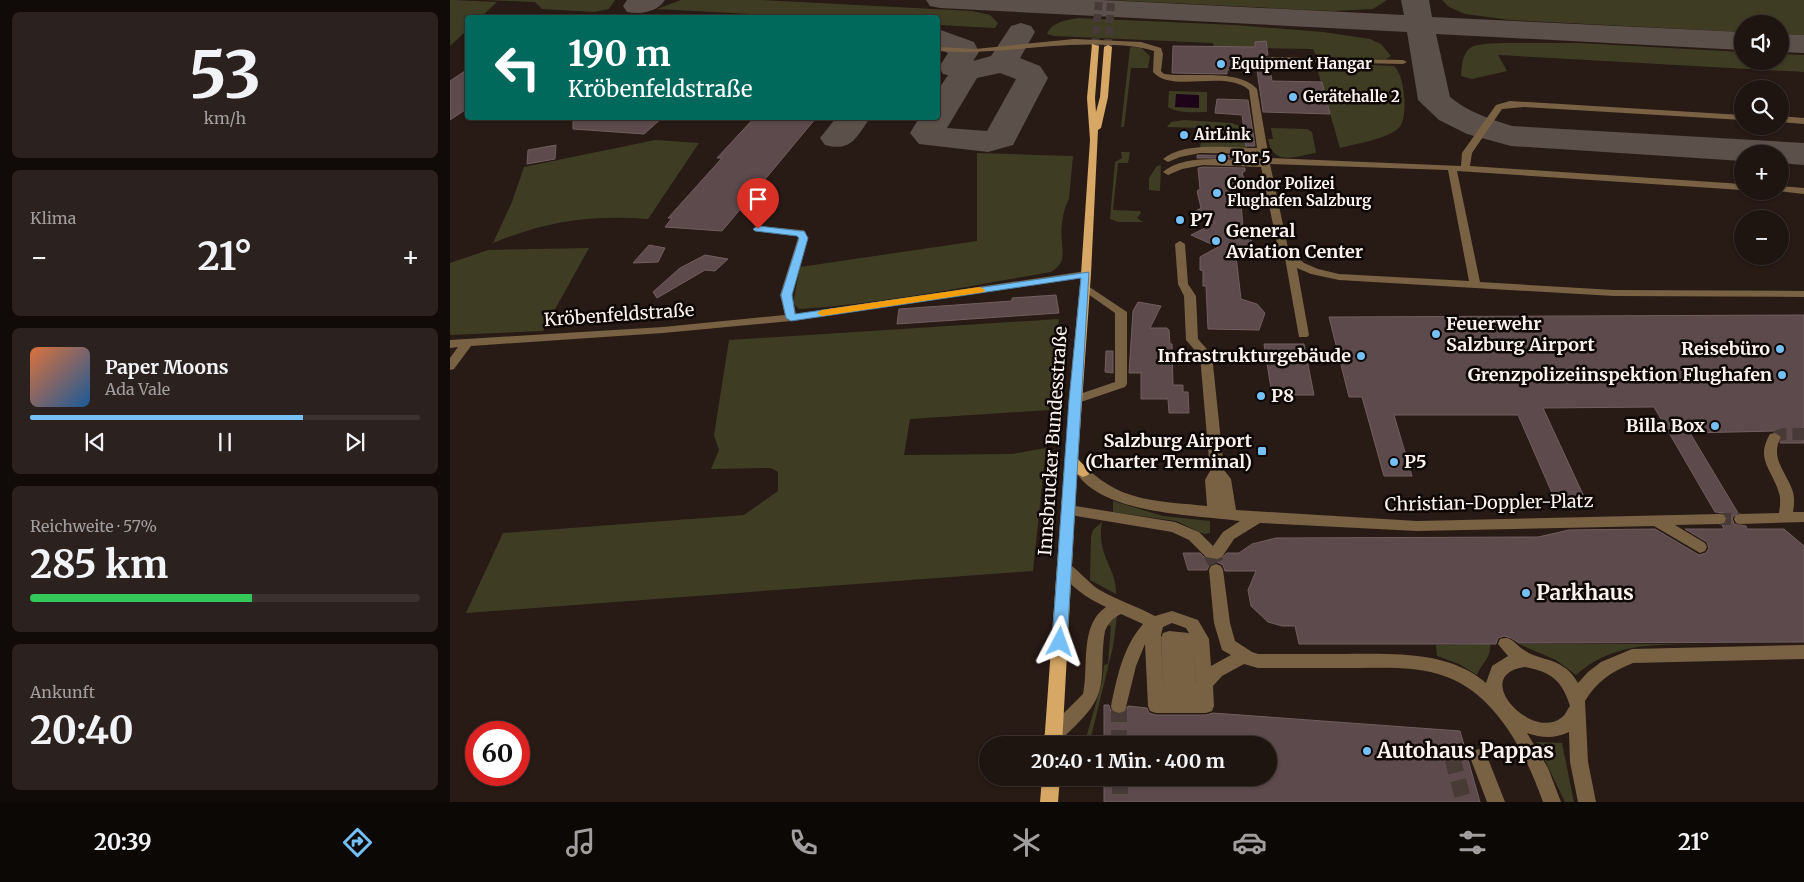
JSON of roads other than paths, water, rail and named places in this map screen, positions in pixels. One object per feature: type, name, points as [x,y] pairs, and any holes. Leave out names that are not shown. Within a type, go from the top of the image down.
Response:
[{"type":"main road","name":"Innsbrucker Bundesstraße","points":[[1053,736],[1075,400],[1086,274],[1094,140],[1091,98],[1095,46]]},
{"type":"main road","name":"Innsbrucker Bundesstraße","points":[[1094,140],[1104,97],[1108,47]]},
{"type":"main road","points":[[1071,460],[1083,472]]},
{"type":"main road","points":[[1049,802],[1050,786]]},
{"type":"street","points":[[940,49],[975,51],[1074,40],[1151,46],[1158,50],[1156,69],[1162,76],[1234,80],[1251,86],[1264,159],[1283,248],[1290,259],[1304,335]]},
{"type":"street","points":[[1269,59],[1403,62]]},
{"type":"street","points":[[1093,65],[1107,65]]},
{"type":"street","points":[[1466,169],[1465,160],[1467,153],[1495,111],[1504,105],[1524,104],[1734,117]]},
{"type":"street","points":[[1789,119],[1804,120]]},
{"type":"street","points":[[1168,159],[1174,155],[1202,151],[1264,159],[1452,168],[1734,186]]},
{"type":"street","points":[[1168,172],[1178,166],[1196,162],[1264,159]]},
{"type":"street","points":[[1452,168],[1475,285]]},
{"type":"street","points":[[1789,190],[1804,191]]},
{"type":"street","points":[[758,229],[801,233],[803,238],[786,295],[791,318]]},
{"type":"street","points":[[1180,244],[1183,284],[1190,296],[1192,340],[1206,355],[1217,471],[1212,480],[1214,511]]},
{"type":"street","points":[[1290,259],[1318,274],[1339,277],[1614,293],[1804,294]]},
{"type":"street","name":"Kröbenfeldstraße","points":[[450,344],[663,330],[791,318],[1086,274]]},
{"type":"street","points":[[1075,400],[1121,384],[1121,312],[1084,287]]},
{"type":"street","points":[[450,366],[467,344]]},
{"type":"street","points":[[1775,437],[1770,446],[1769,457],[1787,495],[1786,517]]},
{"type":"street","points":[[1217,471],[1224,479],[1229,514]]},
{"type":"street","name":"Christian-Doppler-Platz","points":[[1083,472],[1093,482],[1108,492],[1131,502],[1259,518],[1416,526],[1719,520]]},
{"type":"street","name":"Christian-Doppler-Platz","points":[[1069,510],[1176,527],[1194,536],[1214,553],[1224,538],[1231,532],[1259,518]]},
{"type":"street","points":[[1742,519],[1804,517]]},
{"type":"street","points":[[1657,520],[1700,546]]},
{"type":"street","points":[[1064,567],[1070,577],[1083,588],[1156,624]]},
{"type":"street","points":[[1216,570],[1222,623],[1228,644],[1244,656],[1270,662],[1401,660],[1430,665],[1462,676],[1482,689],[1518,722],[1542,730],[1564,726],[1574,718],[1584,687],[1593,676],[1610,664],[1632,656],[1804,652]]},
{"type":"street","points":[[1057,736],[1090,698],[1095,671],[1097,629],[1103,616],[1112,610],[1123,607]]},
{"type":"street","points":[[1120,706],[1134,648],[1144,633],[1156,624],[1165,618],[1179,618],[1186,620],[1197,630],[1201,639],[1206,706],[1173,706],[1153,635],[1156,624]]},
{"type":"street","points":[[1506,644],[1518,655],[1528,660]]},
{"type":"street","points":[[1204,684],[1216,671],[1244,656]]},
{"type":"street","points":[[1552,802],[1542,774],[1493,688],[1497,672],[1510,662],[1528,660],[1540,662],[1560,673],[1571,685],[1577,706],[1579,762],[1587,802]]},
{"type":"street","points":[[1480,757],[1496,802]]},
{"type":"tunnel","points":[[1095,46],[1099,0]]},
{"type":"tunnel","points":[[1108,47],[1111,0]]},
{"type":"tunnel","points":[[1775,437],[1783,434],[1804,434]]},
{"type":"tunnel","points":[[1719,519],[1741,519]]},
{"type":"tunnel","points":[[1211,553],[1216,563]]},
{"type":"tunnel","points":[[1119,706],[1119,736]]},
{"type":"tunnel","points":[[1452,757],[1464,802]]},
{"type":"tunnel","points":[[1120,786],[1120,802]]},
{"type":"place","name":"Equipment Hangar","points":[[1221,64]]},
{"type":"place","name":"Gerätehalle 2","points":[[1293,97]]},
{"type":"place","name":"AirLink","points":[[1184,135]]},
{"type":"place","name":"Tor 5","points":[[1222,158]]},
{"type":"place","name":"Condor Polizei Flughafen Salzburg","points":[[1217,193]]},
{"type":"place","name":"P7","points":[[1180,220]]},
{"type":"place","name":"General Aviation Center","points":[[1216,241]]},
{"type":"place","name":"Feuerwehr Salzburg Airport","points":[[1436,334]]},
{"type":"place","name":"Reisebüro","points":[[1780,349]]},
{"type":"place","name":"Infrastrukturgebäude","points":[[1361,356]]},
{"type":"place","name":"Grenzpolizeiinspektion Flughafen","points":[[1782,375]]},
{"type":"place","name":"P8","points":[[1261,396]]},
{"type":"place","name":"Billa Box","points":[[1715,426]]},
{"type":"place","name":"Salzburg Airport (Charter Terminal)","points":[[1262,451]]},
{"type":"place","name":"P5","points":[[1394,462]]},
{"type":"place","name":"Parkhaus","points":[[1526,593]]},
{"type":"place","name":"Autohaus Pappas","points":[[1367,751]]}]
